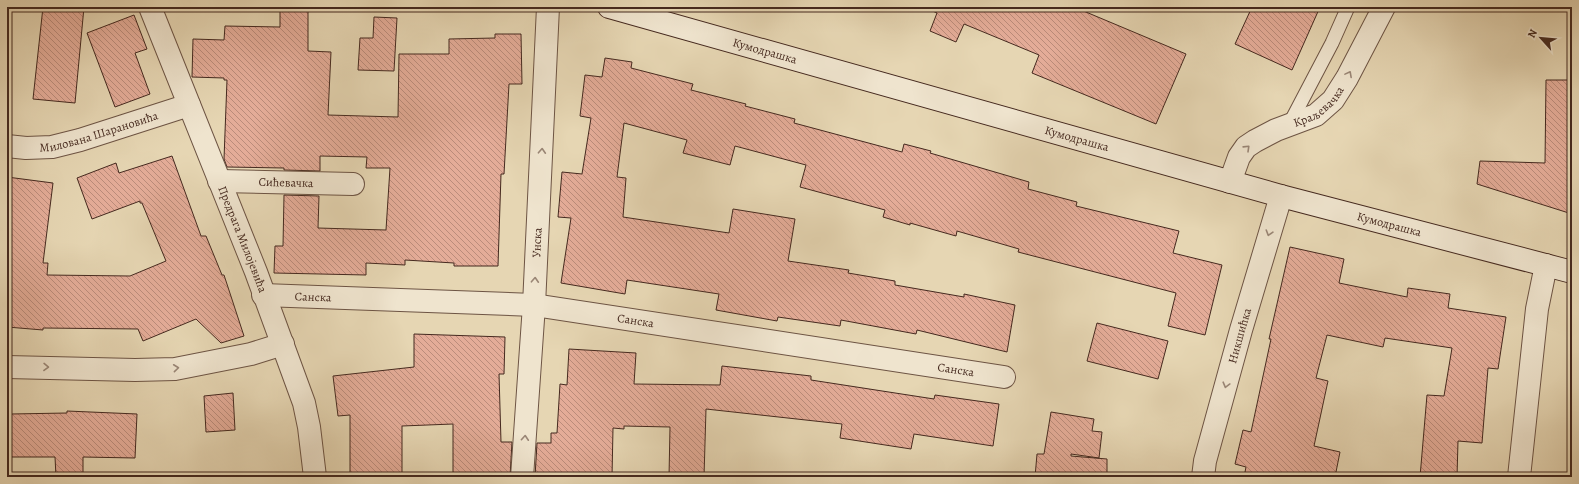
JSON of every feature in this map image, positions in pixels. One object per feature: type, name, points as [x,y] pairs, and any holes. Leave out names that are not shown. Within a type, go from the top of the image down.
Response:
[{"type":"street","name":"Предрага Милојевића","points":[[150,7],[283,344],[304,403],[309,427],[315,477]]},
{"type":"street","name":"Унска","points":[[522,477],[534,305],[548,7]]},
{"type":"street","name":"Кумодрашка","points":[[609,7],[1280,196],[1572,272]]},
{"type":"street","name":"Краљевачка","points":[[1230,182],[1239,157],[1246,147],[1255,141],[1289,125],[1316,115],[1333,100],[1347,78],[1384,7]]},
{"type":"street","name":"Милована Шарановића","points":[[7,146],[26,148],[52,147],[80,140],[189,105]]},
{"type":"street","name":"Сићевачка","points":[[219,181],[353,184]]},
{"type":"street","name":"Никшићка","points":[[1203,477],[1205,462],[1240,330],[1280,196]]},
{"type":"street","points":[[1519,477],[1538,310],[1546,265]]},
{"type":"street","name":"Санска","points":[[263,295],[534,305],[1004,376]]},
{"type":"street","points":[[7,367],[135,370],[175,369],[251,354],[283,344]]},
{"type":"lane","points":[[1289,125],[1332,43],[1348,7]]},
{"type":"building","points":[[43,7],[84,7],[75,103],[33,99]]},
{"type":"building","points":[[280,7],[308,7],[308,51],[331,52],[328,115],[398,117],[399,54],[449,54],[449,39],[495,38],[495,34],[521,34],[522,84],[509,84],[504,174],[501,174],[498,266],[454,266],[454,263],[405,260],[405,265],[366,263],[366,275],[274,273],[275,246],[283,246],[284,195],[319,196],[318,228],[386,230],[390,168],[366,168],[367,157],[320,156],[320,171],[284,170],[284,168],[227,167],[224,159],[227,80],[224,80],[224,78],[192,77],[193,39],[224,40],[225,26],[280,27]]},
{"type":"building","points":[[924,7],[1074,7],[1186,54],[1156,124],[1032,73],[1039,55],[964,24],[956,42],[930,31],[937,13]]},
{"type":"building","points":[[1252,7],[1320,7],[1292,70],[1235,44]]},
{"type":"building","points":[[134,15],[147,49],[135,53],[150,94],[115,107],[87,33]]},
{"type":"building","points":[[374,17],[397,18],[394,71],[358,70],[360,38],[373,38]]},
{"type":"building","points":[[605,58],[632,62],[631,68],[693,84],[691,90],[746,104],[745,106],[795,119],[794,123],[902,152],[904,144],[931,151],[930,153],[1029,182],[1028,189],[1077,202],[1076,206],[1179,231],[1173,253],[1222,265],[1205,335],[1168,326],[1176,293],[1018,252],[1019,249],[957,231],[956,236],[883,217],[885,210],[800,187],[806,165],[735,146],[730,165],[683,153],[687,140],[624,123],[617,177],[626,178],[623,217],[729,233],[733,209],[795,219],[788,261],[849,270],[848,273],[895,281],[895,285],[964,297],[964,294],[1015,305],[1007,352],[917,330],[916,334],[841,320],[840,326],[778,317],[777,321],[716,310],[719,294],[627,280],[625,294],[561,283],[571,218],[558,217],[562,172],[582,174],[591,118],[580,116],[585,75],[602,77]]},
{"type":"building","points":[[1546,80],[1572,80],[1572,214],[1477,184],[1480,161],[1545,163]]},
{"type":"building","points":[[172,156],[201,236],[206,236],[222,275],[224,275],[244,336],[221,343],[196,319],[143,341],[138,329],[43,328],[43,330],[7,327],[7,177],[53,183],[43,263],[48,263],[47,275],[130,276],[166,261],[142,203],[140,203],[140,201],[92,219],[77,178],[116,163],[119,173]]},
{"type":"building","points":[[1290,247],[1344,259],[1339,283],[1407,297],[1408,288],[1450,294],[1448,308],[1506,317],[1498,369],[1488,368],[1482,443],[1458,441],[1457,477],[1420,477],[1427,395],[1444,396],[1452,348],[1385,338],[1383,347],[1327,335],[1316,378],[1328,381],[1314,446],[1340,452],[1335,477],[1244,477],[1246,467],[1235,464],[1243,430],[1251,432],[1271,339],[1269,339]]},
{"type":"building","points":[[1097,323],[1168,341],[1158,379],[1087,361]]},
{"type":"building","points":[[414,334],[505,337],[504,374],[499,374],[501,442],[512,442],[510,477],[453,477],[453,424],[402,426],[402,477],[350,477],[350,415],[338,416],[333,376],[414,367]]},
{"type":"building","points":[[569,349],[636,353],[634,384],[720,385],[722,366],[811,376],[811,380],[934,399],[935,395],[999,404],[993,446],[914,434],[911,449],[840,438],[842,424],[706,409],[704,477],[669,477],[670,427],[624,426],[624,429],[613,428],[612,477],[535,477],[537,443],[551,443],[551,433],[557,433],[560,384],[567,385]]},
{"type":"building","points":[[233,393],[235,430],[206,432],[204,396]]},
{"type":"building","points":[[67,411],[137,414],[135,458],[83,457],[83,477],[56,477],[55,457],[7,457],[7,433],[10,433],[11,414],[67,413]]},
{"type":"building","points":[[1051,412],[1094,419],[1092,431],[1102,432],[1099,458],[1071,454],[1071,456],[1107,459],[1107,477],[1035,477],[1037,454],[1044,454]]}]
